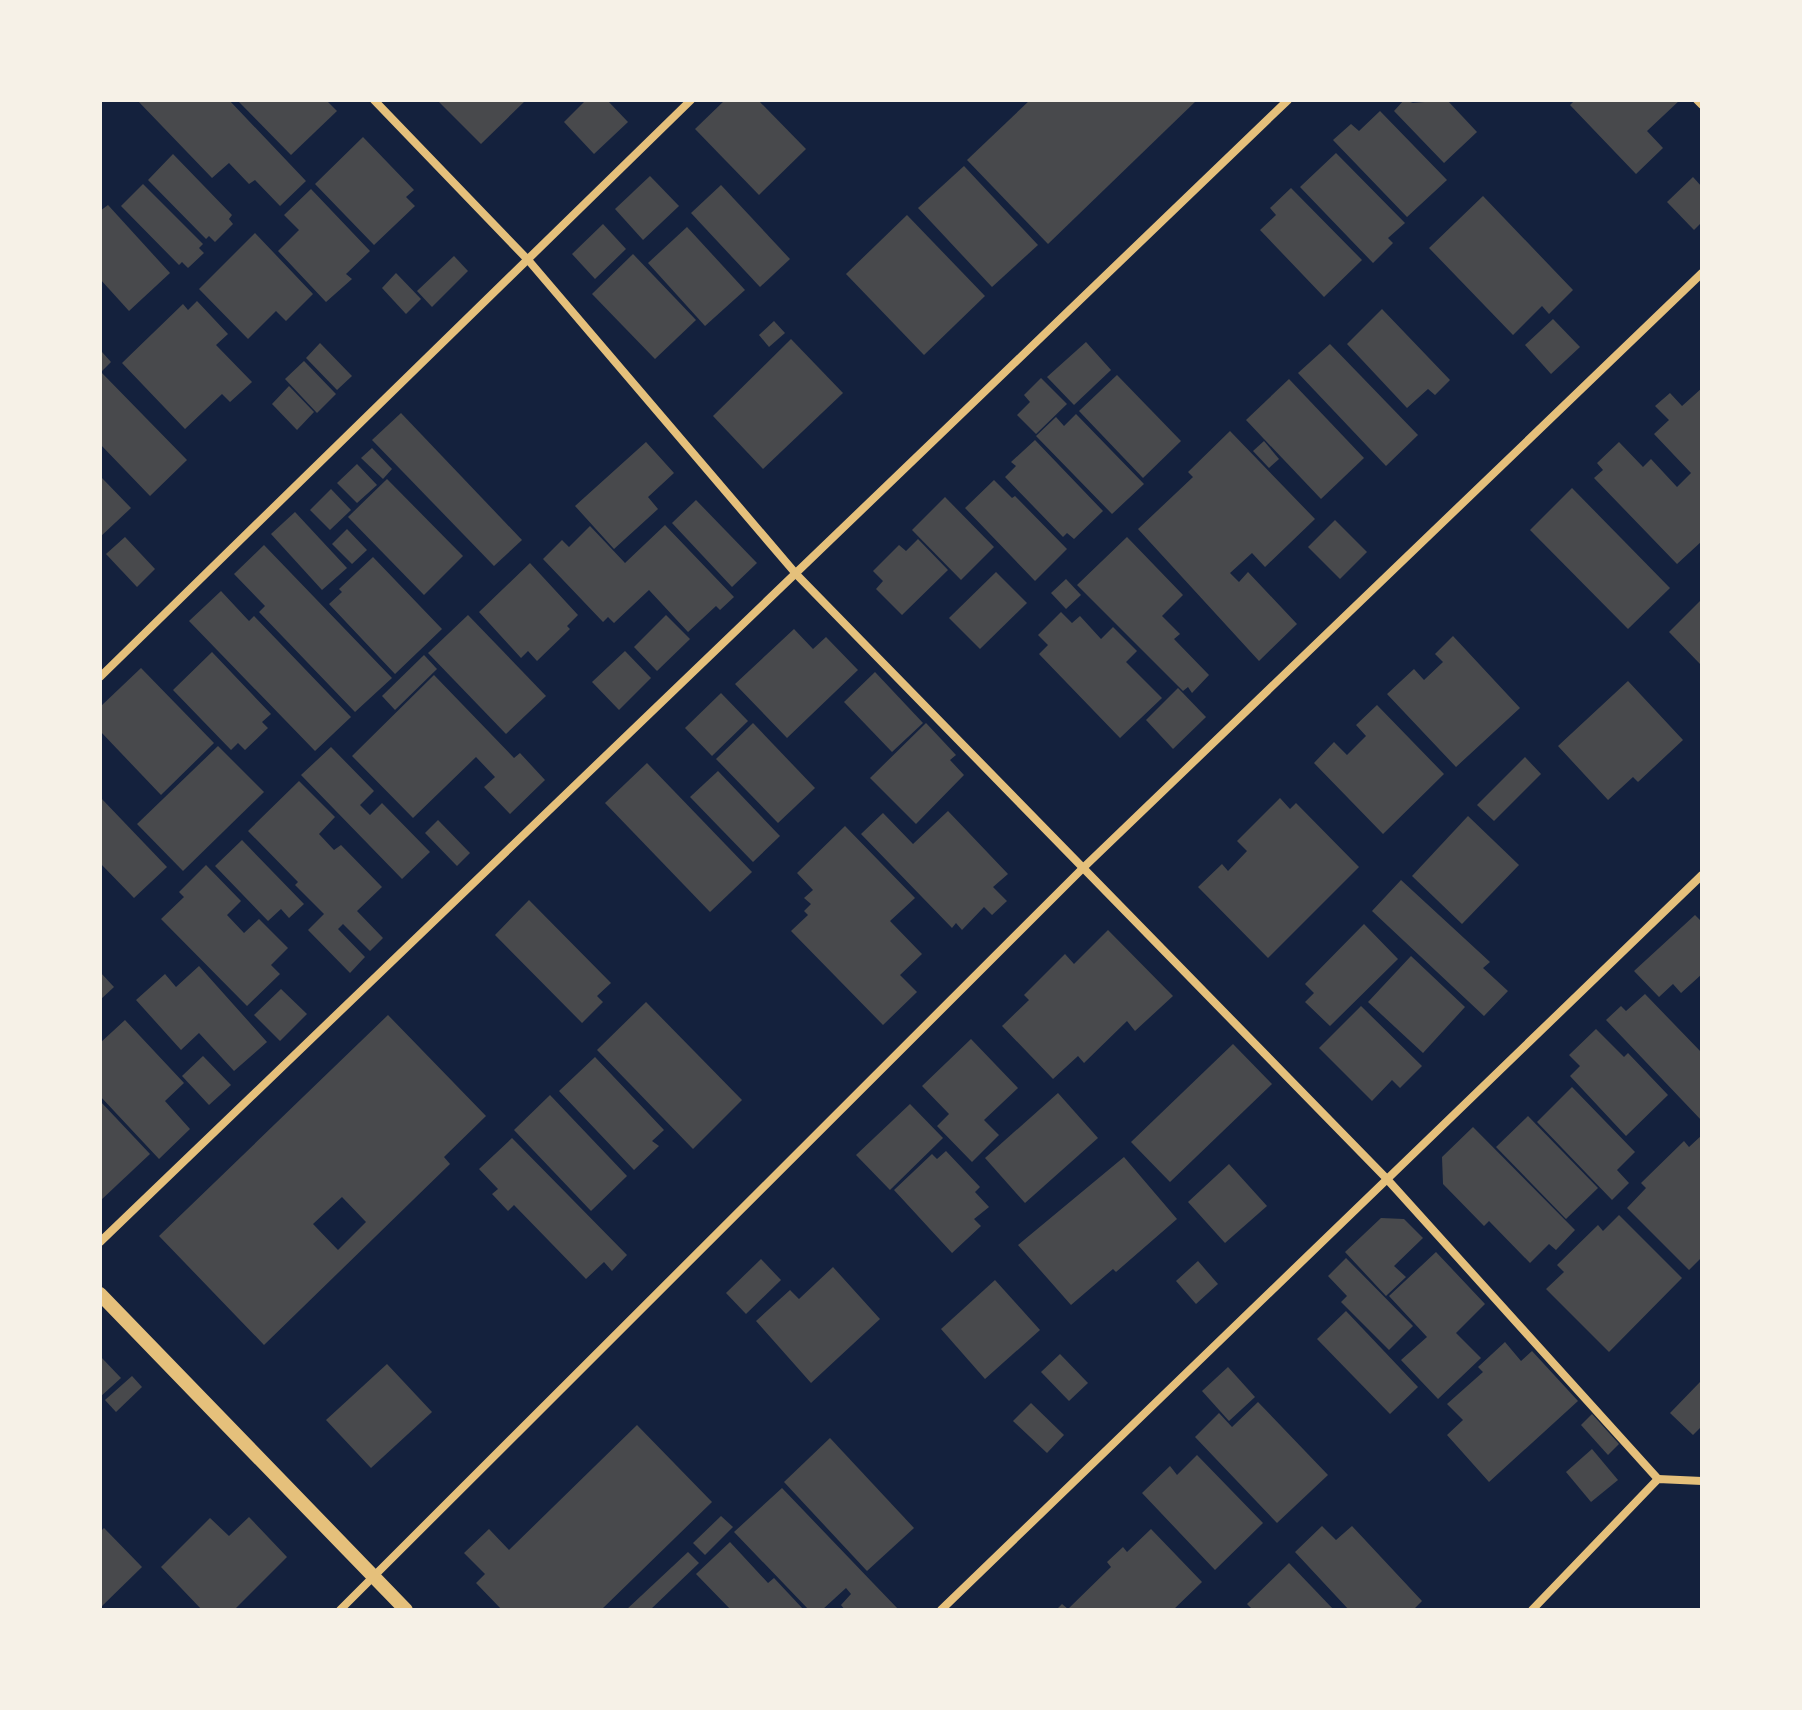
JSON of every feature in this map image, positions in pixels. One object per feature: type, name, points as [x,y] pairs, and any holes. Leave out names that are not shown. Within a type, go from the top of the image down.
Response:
[{"type":"street","points":[[374,100],[529,261],[797,575],[1386,1178],[1658,1479],[1702,1481]]},
{"type":"street","points":[[100,677],[691,100]]},
{"type":"street","points":[[100,1242],[1288,100]]},
{"type":"street","points":[[1697,100],[1702,105]]},
{"type":"street","points":[[340,1610],[1082,869],[1702,273]]},
{"type":"street","points":[[941,1610],[1702,875]]},
{"type":"street","points":[[100,1294],[406,1610]]},
{"type":"street","points":[[1532,1610],[1658,1479]]},
{"type":"building","points":[[137,100],[229,100],[306,181],[280,206],[255,180],[249,184],[229,163],[212,178]]},
{"type":"building","points":[[237,100],[326,100],[337,111],[291,155]]},
{"type":"building","points":[[437,100],[526,100],[481,144]]},
{"type":"building","points":[[586,100],[607,100],[628,122],[594,154],[564,122]]},
{"type":"building","points":[[725,100],[758,100],[806,149],[759,195],[695,129]]},
{"type":"building","points":[[1030,100],[1197,100],[1048,244],[967,160]]},
{"type":"building","points":[[1404,100],[1413,103],[1447,100],[1477,132],[1444,163],[1394,111]]},
{"type":"building","points":[[1575,100],[1680,100],[1647,131],[1663,148],[1636,174],[1570,105]]},
{"type":"building","points":[[1380,111],[1447,180],[1407,217],[1333,140],[1351,124],[1359,131]]},
{"type":"building","points":[[363,137],[414,190],[406,197],[415,206],[374,245],[315,184]]},
{"type":"building","points":[[1336,153],[1405,223],[1388,238],[1393,243],[1373,263],[1300,187]]},
{"type":"building","points":[[173,154],[232,215],[229,219],[233,224],[215,242],[209,236],[206,239],[148,180]]},
{"type":"building","points":[[964,166],[1038,245],[992,287],[918,208]]},
{"type":"building","points":[[650,176],[679,206],[643,240],[615,209]]},
{"type":"building","points":[[1693,177],[1702,187],[1702,222],[1694,230],[1667,202]]},
{"type":"building","points":[[143,184],[203,244],[199,248],[204,253],[188,268],[182,262],[179,265],[121,206]]},
{"type":"building","points":[[721,185],[790,259],[760,287],[691,213]]},
{"type":"building","points":[[1291,188],[1362,260],[1324,297],[1260,230],[1276,215],[1270,208]]},
{"type":"building","points":[[311,189],[370,251],[346,274],[352,279],[326,302],[278,251],[299,230],[284,215]]},
{"type":"building","points":[[1483,196],[1573,290],[1549,314],[1542,306],[1513,335],[1429,248]]},
{"type":"building","points":[[108,205],[170,273],[129,311],[100,279],[100,211]]},
{"type":"building","points":[[907,215],[985,296],[924,355],[846,274]]},
{"type":"building","points":[[603,224],[626,249],[595,279],[572,254]]},
{"type":"building","points":[[687,227],[745,290],[705,326],[648,263]]},
{"type":"building","points":[[255,233],[313,294],[286,321],[276,311],[248,339],[199,289]]},
{"type":"building","points":[[633,254],[696,320],[655,359],[592,294]]},
{"type":"building","points":[[454,256],[468,271],[432,307],[417,291]]},
{"type":"building","points":[[396,273],[421,299],[406,314],[382,288]]},
{"type":"building","points":[[197,301],[228,334],[216,345],[252,382],[230,402],[222,394],[185,429],[122,363],[183,304],[188,310]]},
{"type":"building","points":[[1382,309],[1450,380],[1435,395],[1428,389],[1407,408],[1347,344]]},
{"type":"building","points":[[1553,319],[1580,347],[1551,374],[1525,345]]},
{"type":"building","points":[[774,321],[785,333],[769,347],[759,335]]},
{"type":"building","points":[[791,339],[843,393],[763,469],[713,416]]},
{"type":"building","points":[[1086,342],[1111,370],[1074,405],[1047,377]]},
{"type":"building","points":[[320,343],[352,376],[337,390],[306,358]]},
{"type":"building","points":[[1330,344],[1418,435],[1386,466],[1298,373]]},
{"type":"building","points":[[102,352],[111,362],[101,372],[187,460],[150,496],[100,444],[100,354]]},
{"type":"building","points":[[304,361],[336,394],[317,413],[285,379]]},
{"type":"building","points":[[1117,375],[1181,441],[1143,478],[1079,411]]},
{"type":"building","points":[[1041,378],[1067,404],[1036,434],[1017,415],[1030,402],[1024,395]]},
{"type":"building","points":[[1289,379],[1364,458],[1321,499],[1246,420]]},
{"type":"building","points":[[289,386],[314,412],[297,430],[272,404]]},
{"type":"building","points":[[1702,388],[1702,541],[1677,564],[1594,478],[1603,470],[1597,463],[1619,442],[1643,467],[1651,459],[1677,487],[1691,473],[1654,434],[1669,420],[1655,406],[1670,393],[1682,406]]},
{"type":"building","points":[[401,413],[522,540],[494,566],[372,440]]},
{"type":"building","points":[[1076,414],[1144,484],[1112,514],[1036,436],[1056,417],[1064,426]]},
{"type":"building","points":[[1230,431],[1315,519],[1265,567],[1252,553],[1230,573],[1239,582],[1248,572],[1297,624],[1259,661],[1138,529],[1193,477],[1188,472]]},
{"type":"building","points":[[1035,440],[1103,511],[1074,539],[1067,533],[1063,537],[1005,477],[1016,466],[1011,462]]},
{"type":"building","points":[[1264,441],[1279,459],[1269,468],[1253,451]]},
{"type":"building","points":[[646,442],[674,473],[648,497],[658,509],[614,549],[575,506]]},
{"type":"building","points":[[372,448],[392,469],[383,479],[361,458]]},
{"type":"building","points":[[357,464],[377,485],[357,503],[337,483]]},
{"type":"building","points":[[100,476],[131,508],[100,537]]},
{"type":"building","points":[[387,479],[463,556],[424,595],[348,517]]},
{"type":"building","points":[[994,480],[1012,498],[1015,496],[1067,549],[1035,581],[965,508]]},
{"type":"building","points":[[1572,488],[1670,588],[1628,629],[1530,530]]},
{"type":"building","points":[[331,489],[351,510],[330,530],[310,510]]},
{"type":"building","points":[[945,497],[994,547],[961,580],[912,530]]},
{"type":"building","points":[[696,500],[757,563],[732,587],[672,523]]},
{"type":"building","points":[[295,512],[347,568],[322,590],[271,534]]},
{"type":"building","points":[[1335,520],[1367,552],[1340,579],[1308,547]]},
{"type":"building","points":[[665,525],[734,597],[720,610],[716,606],[688,632],[649,590],[614,623],[608,617],[603,622],[543,559],[562,540],[569,547],[590,526],[625,563]]},
{"type":"building","points":[[347,529],[367,550],[352,564],[332,544]]},
{"type":"building","points":[[125,537],[155,569],[137,587],[106,554]]},
{"type":"building","points":[[1127,537],[1183,595],[1162,616],[1180,634],[1174,639],[1209,675],[1192,693],[1188,687],[1183,691],[1077,585]]},
{"type":"building","points":[[918,539],[948,570],[902,615],[876,589],[883,581],[873,571],[899,545],[906,551]]},
{"type":"building","points":[[264,545],[392,678],[355,712],[259,612],[265,606],[234,574]]},
{"type":"building","points":[[373,557],[442,629],[395,674],[329,604],[342,592],[339,589]]},
{"type":"building","points":[[530,563],[578,615],[567,626],[570,629],[537,661],[528,651],[521,658],[479,612]]},
{"type":"building","points":[[996,572],[1027,603],[980,649],[949,618]]},
{"type":"building","points":[[1066,579],[1081,595],[1066,609],[1051,593]]},
{"type":"building","points":[[221,591],[249,621],[254,616],[351,717],[315,751],[189,621]]},
{"type":"building","points":[[1702,599],[1702,666],[1669,632]]},
{"type":"building","points":[[1061,612],[1072,623],[1080,616],[1101,639],[1113,627],[1137,651],[1126,662],[1162,698],[1120,738],[1039,654],[1048,645],[1038,635]]},
{"type":"building","points":[[468,615],[546,696],[506,734],[428,653]]},
{"type":"building","points":[[666,615],[690,639],[657,671],[634,647]]},
{"type":"building","points":[[794,629],[813,649],[826,637],[858,670],[787,738],[735,684]]},
{"type":"building","points":[[1453,636],[1520,708],[1456,767],[1387,694],[1414,669],[1424,680],[1443,662],[1435,654]]},
{"type":"building","points":[[625,651],[651,678],[619,710],[592,682]]},
{"type":"building","points":[[212,652],[271,714],[262,722],[268,728],[245,750],[238,743],[231,750],[173,690]]},
{"type":"building","points":[[424,655],[437,669],[395,710],[382,696]]},
{"type":"building","points":[[141,668],[214,743],[161,795],[100,731],[100,707]]},
{"type":"building","points":[[875,672],[923,723],[892,752],[844,702]]},
{"type":"building","points":[[434,675],[514,758],[520,753],[545,780],[510,814],[484,787],[495,777],[476,757],[413,818],[352,756]]},
{"type":"building","points":[[1628,681],[1683,740],[1638,782],[1633,777],[1608,800],[1558,746]]},
{"type":"building","points":[[1178,688],[1206,717],[1173,749],[1146,720]]},
{"type":"building","points":[[721,693],[748,721],[712,756],[685,728]]},
{"type":"building","points":[[1377,705],[1444,774],[1383,834],[1314,763],[1334,742],[1347,755],[1366,736],[1356,725]]},
{"type":"building","points":[[753,723],[815,788],[778,823],[716,759]]},
{"type":"building","points":[[926,723],[956,755],[950,760],[964,775],[916,824],[870,778]]},
{"type":"building","points":[[218,746],[264,792],[183,871],[137,824]]},
{"type":"building","points":[[331,747],[374,791],[360,805],[370,815],[382,803],[430,852],[402,879],[301,775]]},
{"type":"building","points":[[1525,757],[1541,774],[1494,821],[1477,805]]},
{"type":"building","points":[[647,763],[752,872],[710,912],[605,803]]},
{"type":"building","points":[[718,771],[780,836],[753,862],[690,797]]},
{"type":"building","points":[[299,781],[335,817],[319,834],[334,850],[341,845],[382,887],[357,911],[383,938],[370,951],[343,924],[338,929],[365,957],[350,973],[308,930],[324,914],[295,885],[298,882],[248,831]]},
{"type":"building","points":[[100,797],[167,867],[134,898],[100,863]]},
{"type":"building","points":[[1280,798],[1290,809],[1296,803],[1359,867],[1268,958],[1198,887],[1222,864],[1228,871],[1247,851],[1237,841]]},
{"type":"building","points":[[948,811],[1008,874],[993,887],[1007,901],[992,915],[984,907],[962,930],[956,923],[952,928],[861,834],[883,813],[913,844]]},
{"type":"building","points":[[1468,816],[1519,865],[1462,924],[1412,876]]},
{"type":"building","points":[[438,820],[470,853],[457,866],[425,833]]},
{"type":"building","points":[[845,826],[915,898],[890,921],[922,954],[900,975],[917,992],[883,1025],[791,931],[808,915],[804,911],[811,904],[804,898],[813,890],[797,873]]},
{"type":"building","points":[[242,840],[304,904],[289,918],[281,909],[268,921],[215,866]]},
{"type":"building","points":[[206,865],[241,901],[227,915],[244,933],[259,919],[288,948],[271,965],[280,974],[247,1006],[161,919],[184,897],[179,892]]},
{"type":"building","points":[[1401,880],[1490,962],[1483,968],[1508,991],[1484,1016],[1372,911]]},
{"type":"building","points":[[529,900],[611,983],[597,996],[603,1002],[582,1023],[495,935]]},
{"type":"building","points":[[1695,915],[1702,922],[1702,974],[1681,993],[1673,984],[1659,997],[1634,971]]},
{"type":"building","points":[[1364,924],[1398,959],[1330,1026],[1305,1002],[1314,993],[1305,984]]},
{"type":"building","points":[[1108,930],[1173,996],[1135,1031],[1127,1021],[1084,1063],[1078,1056],[1053,1079],[1002,1026],[1029,1000],[1024,995],[1065,954],[1074,964]]},
{"type":"building","points":[[1411,956],[1465,1007],[1423,1053],[1368,1002]]},
{"type":"building","points":[[199,966],[267,1042],[234,1071],[199,1033],[181,1050],[136,1000],[165,974],[176,987]]},
{"type":"building","points":[[100,972],[114,987],[100,1000]]},
{"type":"building","points":[[281,989],[307,1014],[280,1041],[254,1015]]},
{"type":"building","points":[[1645,994],[1702,1053],[1702,1121],[1606,1020],[1621,1006],[1626,1011]]},
{"type":"building","points":[[646,1002],[742,1100],[693,1149],[597,1050]]},
{"type":"building","points":[[1361,1006],[1422,1066],[1400,1088],[1392,1080],[1372,1101],[1319,1048]]},
{"type":"building","points":[[388,1015],[486,1116],[444,1157],[450,1164],[264,1345],[159,1236]],"holes":[[[342,1197],[366,1222],[338,1250],[313,1224]]]},
{"type":"building","points":[[125,1020],[184,1083],[165,1101],[190,1129],[159,1159],[100,1096],[100,1043]]},
{"type":"building","points":[[1596,1029],[1624,1057],[1628,1053],[1668,1095],[1626,1136],[1570,1076],[1580,1066],[1569,1055]]},
{"type":"building","points":[[971,1039],[1018,1088],[984,1120],[999,1135],[972,1162],[937,1126],[949,1114],[922,1086]]},
{"type":"building","points":[[1233,1044],[1272,1084],[1170,1182],[1131,1142]]},
{"type":"building","points":[[203,1056],[231,1085],[209,1105],[182,1076]]},
{"type":"building","points":[[595,1057],[664,1130],[652,1141],[659,1146],[634,1170],[559,1091]]},
{"type":"building","points":[[1572,1087],[1635,1152],[1617,1170],[1629,1183],[1612,1200],[1537,1122]]},
{"type":"building","points":[[1058,1093],[1098,1138],[1025,1203],[985,1158]]},
{"type":"building","points":[[550,1095],[627,1176],[591,1211],[514,1130]]},
{"type":"building","points":[[100,1101],[150,1154],[100,1201]]},
{"type":"building","points":[[910,1104],[943,1138],[890,1190],[856,1155]]},
{"type":"building","points":[[1528,1116],[1598,1188],[1566,1219],[1496,1147]]},
{"type":"building","points":[[1473,1127],[1575,1230],[1556,1250],[1549,1244],[1530,1263],[1489,1221],[1484,1226],[1443,1184],[1442,1157]]},
{"type":"building","points":[[1702,1135],[1702,1257],[1689,1270],[1627,1208],[1646,1188],[1641,1183],[1684,1141],[1689,1147]]},
{"type":"building","points":[[512,1138],[627,1255],[612,1271],[604,1262],[586,1279],[514,1205],[508,1211],[492,1194],[498,1189],[479,1169]]},
{"type":"building","points":[[946,1151],[980,1187],[975,1192],[989,1207],[974,1219],[981,1226],[952,1253],[894,1190],[932,1154],[937,1159]]},
{"type":"building","points":[[1124,1157],[1177,1219],[1116,1272],[1113,1269],[1071,1305],[1018,1245]]},
{"type":"building","points":[[1229,1164],[1267,1206],[1225,1243],[1188,1202]]},
{"type":"building","points":[[1619,1215],[1682,1278],[1609,1352],[1546,1289],[1564,1272],[1557,1265],[1598,1225],[1603,1231]]},
{"type":"building","points":[[1381,1218],[1404,1219],[1423,1238],[1394,1266],[1406,1277],[1386,1296],[1345,1252]]},
{"type":"building","points":[[1436,1252],[1485,1304],[1456,1333],[1481,1358],[1438,1399],[1401,1360],[1427,1337],[1389,1296]]},
{"type":"building","points":[[1346,1258],[1413,1326],[1389,1350],[1341,1302],[1347,1296],[1328,1276]]},
{"type":"building","points":[[761,1259],[781,1280],[746,1314],[726,1293]]},
{"type":"building","points":[[1198,1261],[1218,1284],[1196,1304],[1176,1281]]},
{"type":"building","points":[[833,1267],[880,1319],[811,1383],[756,1321],[790,1290],[799,1299]]},
{"type":"building","points":[[995,1280],[1040,1330],[985,1379],[941,1329]]},
{"type":"building","points":[[1346,1311],[1418,1387],[1390,1414],[1317,1339]]},
{"type":"building","points":[[1505,1342],[1521,1361],[1532,1351],[1578,1401],[1489,1482],[1447,1435],[1463,1420],[1447,1404],[1483,1372],[1478,1367]]},
{"type":"building","points":[[1060,1354],[1088,1383],[1069,1401],[1041,1372]]},
{"type":"building","points":[[100,1356],[121,1378],[100,1397]]},
{"type":"building","points":[[387,1364],[432,1412],[371,1468],[326,1420]]},
{"type":"building","points":[[1228,1367],[1255,1397],[1229,1421],[1202,1391]]},
{"type":"building","points":[[132,1376],[142,1387],[116,1412],[105,1400]]},
{"type":"building","points":[[1702,1380],[1702,1426],[1693,1435],[1670,1413]]},
{"type":"building","points":[[1258,1402],[1328,1475],[1277,1523],[1195,1437],[1219,1413],[1232,1427]]},
{"type":"building","points":[[1031,1403],[1064,1435],[1047,1453],[1013,1421]]},
{"type":"building","points":[[1592,1414],[1619,1444],[1608,1455],[1581,1425]]},
{"type":"building","points":[[637,1425],[712,1502],[601,1610],[502,1610],[476,1583],[485,1574],[464,1553],[489,1529],[509,1550]]},
{"type":"building","points":[[830,1438],[914,1528],[867,1571],[784,1482]]},
{"type":"building","points":[[1592,1449],[1618,1480],[1591,1502],[1566,1472]]},
{"type":"building","points":[[1197,1455],[1263,1523],[1215,1570],[1142,1493],[1170,1466],[1177,1475]]},
{"type":"building","points":[[782,1488],[899,1610],[845,1610],[841,1605],[851,1594],[846,1588],[822,1610],[809,1610],[734,1532]]},
{"type":"building","points":[[721,1516],[733,1527],[705,1555],[693,1543]]},
{"type":"building","points":[[249,1517],[287,1557],[234,1610],[202,1610],[161,1567],[210,1518],[229,1536]]},
{"type":"building","points":[[1322,1526],[1336,1540],[1352,1526],[1422,1601],[1413,1610],[1349,1610],[1295,1552]]},
{"type":"building","points":[[104,1528],[142,1567],[100,1608],[100,1532]]},
{"type":"building","points":[[1151,1529],[1202,1582],[1173,1610],[1056,1610],[1062,1604],[1068,1609],[1111,1567],[1107,1562],[1123,1547],[1127,1552]]},
{"type":"building","points":[[730,1542],[768,1583],[774,1578],[804,1610],[731,1610],[696,1574]]},
{"type":"building","points":[[688,1552],[699,1563],[650,1610],[626,1610]]},
{"type":"building","points":[[1289,1563],[1334,1610],[1253,1610],[1247,1604]]}]
